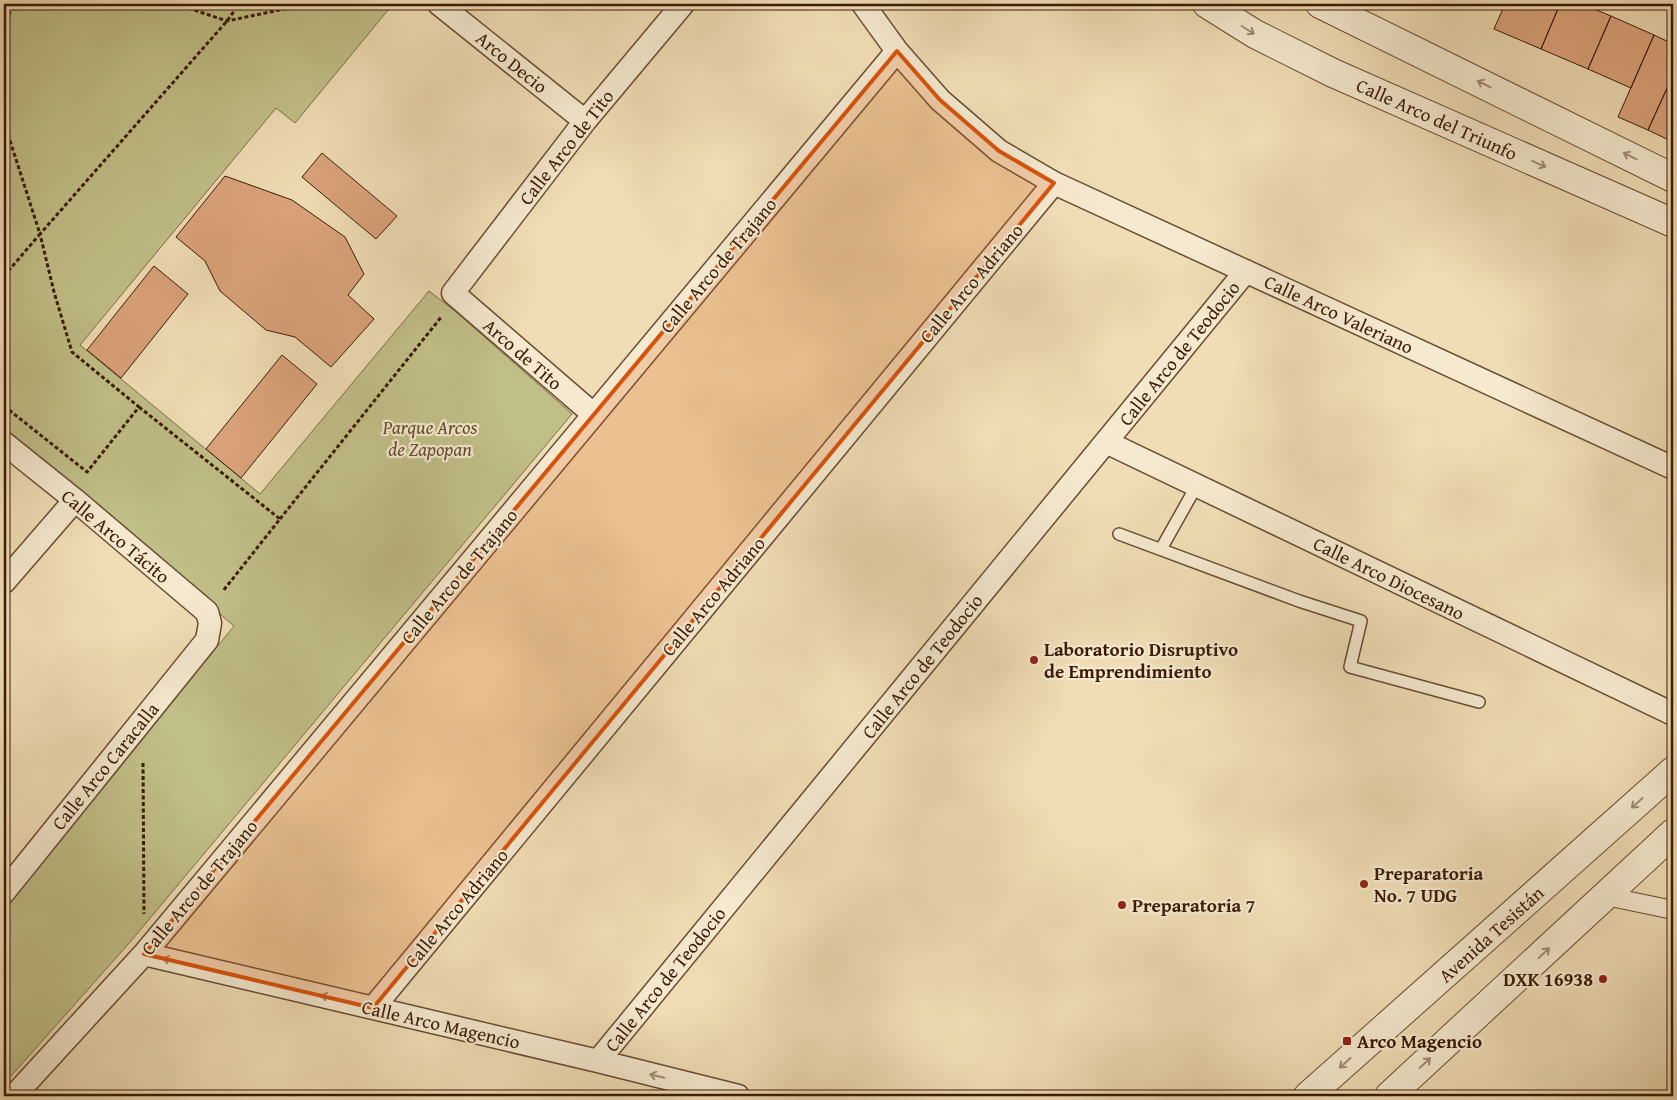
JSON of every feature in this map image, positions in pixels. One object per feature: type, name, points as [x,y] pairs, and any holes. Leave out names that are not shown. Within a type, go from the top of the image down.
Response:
[{"type":"street","name":"Arco Decio","points":[[439,4],[586,121]]},
{"type":"street","name":"Calle Arco de Tito","points":[[454,295],[586,121],[682,4]]},
{"type":"street","name":"Calle Arco Valeriano","points":[[863,4],[897,51],[940,100],[999,151],[1054,183],[1673,468]]},
{"type":"street","name":"Calle Arco del Triunfo","points":[[1207,4],[1255,34],[1333,73],[1673,223]]},
{"type":"street","points":[[1320,4],[1673,178]]},
{"type":"street","name":"Calle Arco de Trajano","points":[[14,1096],[144,954],[897,51]]},
{"type":"street","name":"Calle Arco Adriano","points":[[373,1008],[1054,183]]},
{"type":"street","name":"Calle Arco de Teodocio","points":[[598,1061],[1246,271]]},
{"type":"street","name":"Arco de Tito","points":[[454,295],[593,414]]},
{"type":"street","name":"Calle Arco Diocesano","points":[[1106,442],[1673,714]]},
{"type":"street","name":"Calle Arco Tácito","points":[[4,443],[75,500],[207,612]]},
{"type":"street","points":[[4,582],[75,500]]},
{"type":"street","name":"Calle Arco Caracalla","points":[[4,892],[207,640],[210,623],[207,612]]},
{"type":"street","name":"Avenida Tesistán","points":[[1308,1096],[1673,771]]},
{"type":"street","points":[[1389,1096],[1673,833]]},
{"type":"street","points":[[1606,896],[1673,910]]},
{"type":"street","name":"Calle Arco Magencio","points":[[144,954],[738,1096]]},
{"type":"lane","points":[[1161,549],[1196,486]]},
{"type":"lane","points":[[1119,534],[1299,601],[1361,621],[1350,667],[1479,702]]},
{"type":"path","points":[[4,20],[16,4]]},
{"type":"path","points":[[176,4],[227,21],[308,4]]},
{"type":"path","points":[[4,276],[227,21],[239,4]]},
{"type":"path","points":[[4,122],[40,234],[54,292],[72,352],[280,519]]},
{"type":"path","points":[[207,612],[454,295]]},
{"type":"path","points":[[4,406],[87,472],[139,407]]},
{"type":"path","points":[[143,720],[144,954]]},
{"type":"highlighted area","points":[[897,51],[940,100],[999,151],[1054,183],[373,1008],[144,954]]},
{"type":"green space","name":"Parque Arcos de Zapopan","points":[[4,4],[393,4],[295,123],[276,108],[80,345],[260,494],[429,291],[455,311],[572,414],[131,941],[4,1084],[4,911],[234,626],[4,431]]},
{"type":"building","points":[[1505,4],[1560,4],[1541,49],[1494,29]]},
{"type":"building","points":[[1560,4],[1582,4],[1611,16],[1588,69],[1541,49]]},
{"type":"building","points":[[1611,16],[1654,35],[1631,88],[1588,69]]},
{"type":"building","points":[[1654,35],[1673,44],[1673,75],[1648,130],[1618,117]]},
{"type":"building","points":[[1673,75],[1673,142],[1648,130]]},
{"type":"building","points":[[322,153],[397,216],[376,239],[302,177]]},
{"type":"building","points":[[225,176],[292,200],[345,237],[364,274],[348,295],[374,319],[331,367],[295,337],[266,330],[220,291],[205,261],[176,237]]},
{"type":"building","points":[[154,266],[188,294],[121,378],[87,350]]},
{"type":"building","points":[[282,355],[317,384],[241,478],[206,449]]},
{"type":"place","name":"Laboratorio Disruptivo de Emprendimiento","points":[[1034,660]]},
{"type":"place","name":"Preparatoria No. 7 UDG","points":[[1364,884]]},
{"type":"place","name":"Preparatoria 7","points":[[1122,905]]},
{"type":"place","name":"DXK 16938","points":[[1603,979]]},
{"type":"place","name":"Arco Magencio","points":[[1347,1041]]}]
